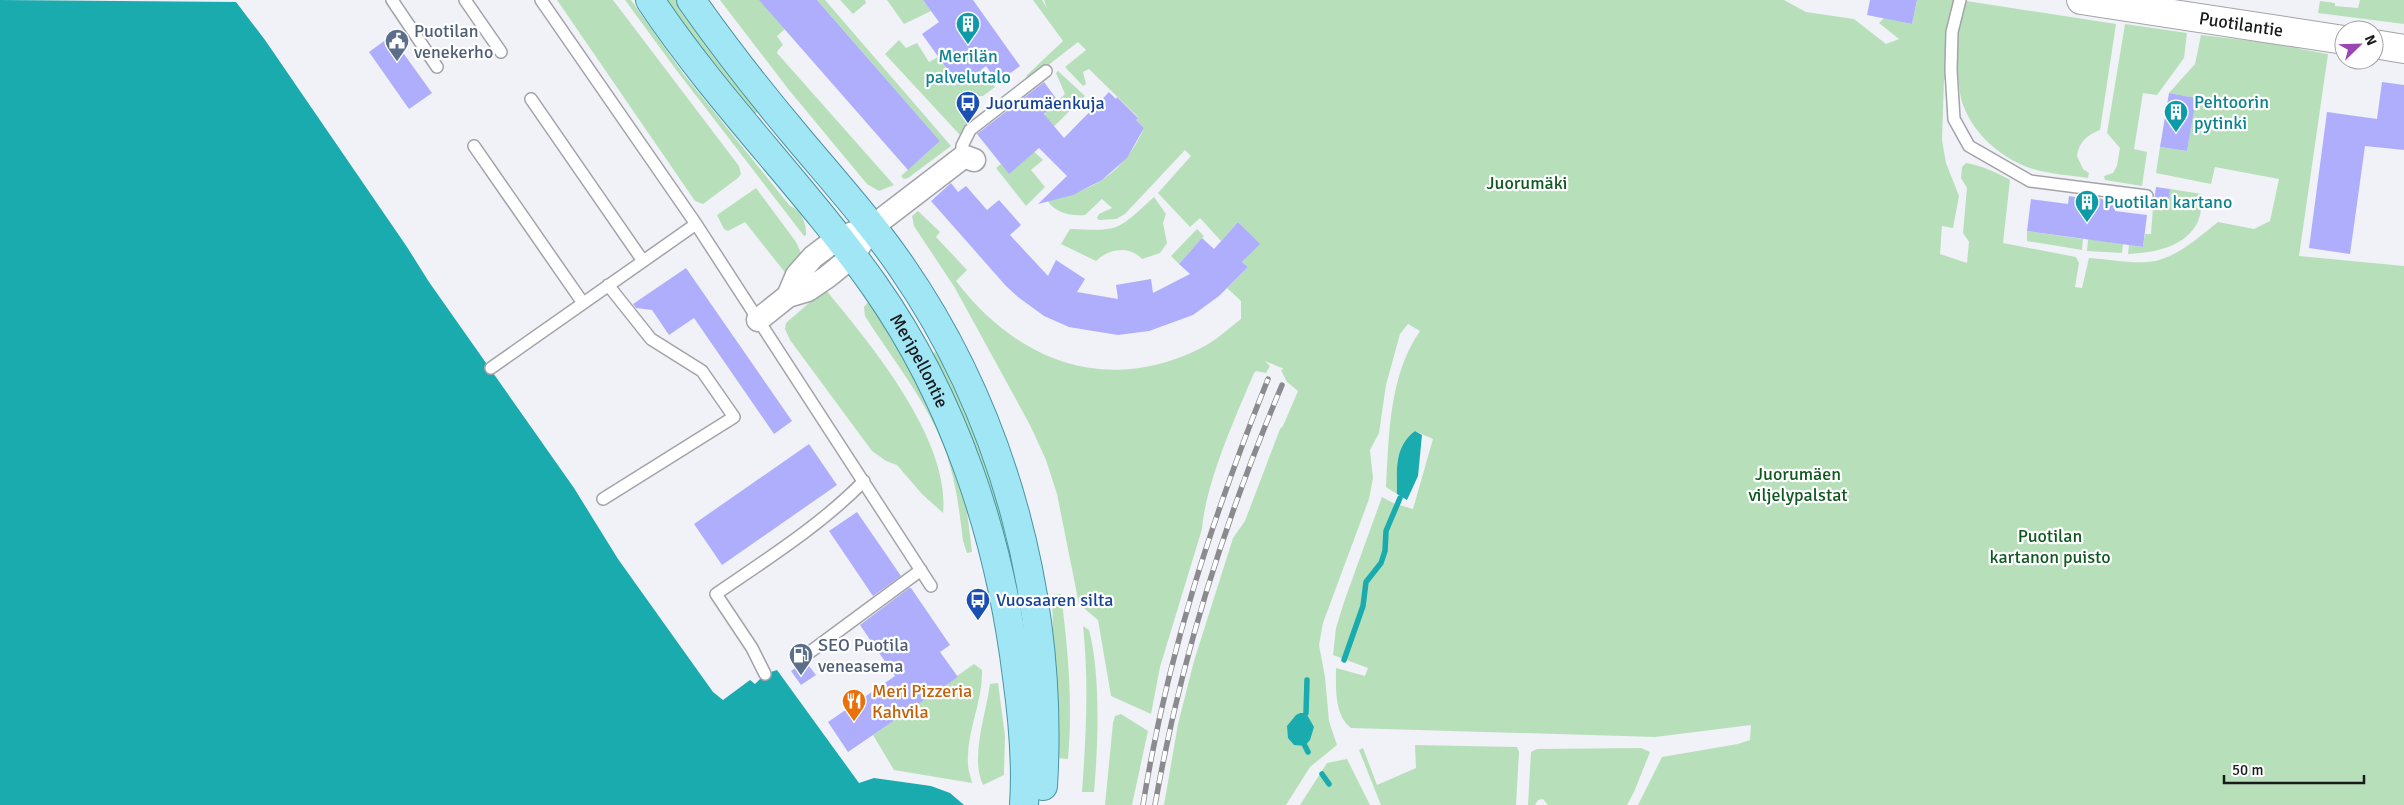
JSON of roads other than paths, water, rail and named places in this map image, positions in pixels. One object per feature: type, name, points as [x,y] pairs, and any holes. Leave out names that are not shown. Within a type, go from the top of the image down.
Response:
[{"type":"main road","name":"Meripellontie","points":[[650,0],[699,69],[846,247],[899,323],[942,404],[966,462],[985,520],[1002,585],[1014,651],[1033,800]]},
{"type":"main road","name":"Meripellontie","points":[[691,0],[731,57],[872,227],[901,266],[950,347],[971,389],[992,442],[1013,504],[1030,578],[1042,667],[1045,755],[1033,800]]},
{"type":"street","name":"Puotilantie","points":[[2081,0],[2119,3],[2334,38]]},
{"type":"street","points":[[2384,46],[2404,49]]},
{"type":"street","points":[[758,320],[788,296],[808,290],[846,247],[968,159]]},
{"type":"lane","points":[[392,0],[437,67]]},
{"type":"lane","points":[[465,0],[501,52]]},
{"type":"lane","points":[[541,0],[696,224],[864,481],[930,586]]},
{"type":"lane","points":[[1960,0],[1952,32],[1951,70],[1954,119],[1969,146],[2030,181],[2146,196]]},
{"type":"lane","points":[[968,159],[962,146],[970,130],[1046,71]]},
{"type":"lane","points":[[531,99],[643,261]]},
{"type":"lane","points":[[474,146],[583,303]]},
{"type":"lane","points":[[490,368],[696,224]]},
{"type":"lane","points":[[603,499],[734,417],[702,371],[651,339],[608,285]]},
{"type":"lane","points":[[765,674],[752,648],[716,594],[806,531],[848,497],[864,481]]},
{"type":"lane","points":[[810,652],[921,570]]},
{"type":"water","points":[[0,0],[236,2],[265,40],[429,282],[574,488],[618,559],[713,692],[723,700],[750,680],[755,684],[765,674],[777,670],[859,783],[874,778],[931,786],[950,793],[964,805],[0,805]]},
{"type":"water","points":[[1415,431],[1422,435],[1418,476],[1407,500],[1397,494],[1397,467],[1403,444]]},
{"type":"water","points":[[1300,713],[1306,713],[1314,727],[1310,740],[1305,746],[1294,745],[1288,738],[1287,726]]},
{"type":"waterway","points":[[1344,660],[1363,606],[1366,582],[1381,563],[1385,551],[1386,531],[1400,498]]},
{"type":"waterway","points":[[1306,713],[1307,680]]},
{"type":"waterway","points":[[1305,746],[1308,752]]},
{"type":"waterway","points":[[1322,774],[1329,784]]},
{"type":"railway","points":[[1143,805],[1153,749],[1178,641],[1210,536],[1268,379]]},
{"type":"railway","points":[[1155,805],[1178,696],[1206,591],[1241,488],[1282,385]]},
{"type":"place","name":"Merilän palvelutalo","points":[[968,45]]},
{"type":"place","name":"Puotilan venekerho","points":[[397,62]]},
{"type":"place","name":"Juorumäenkuja","points":[[968,124]]},
{"type":"place","name":"Pehtoorin pytinki","points":[[2176,133]]},
{"type":"place","name":"Puotilan kartano","points":[[2087,223]]},
{"type":"place","name":"Vuosaaren silta","points":[[978,621]]},
{"type":"place","name":"SEO Puotila veneasema","points":[[801,676]]},
{"type":"place","name":"Meri Pizzeria Kahvila","points":[[854,722]]},
{"type":"park label","name":"Juorumäki","points":[[1527,183]]},
{"type":"park label","name":"Juorumäen viljelypalstat","points":[[1798,484]]},
{"type":"park label","name":"Puotilan kartanon puisto","points":[[2050,546]]}]
